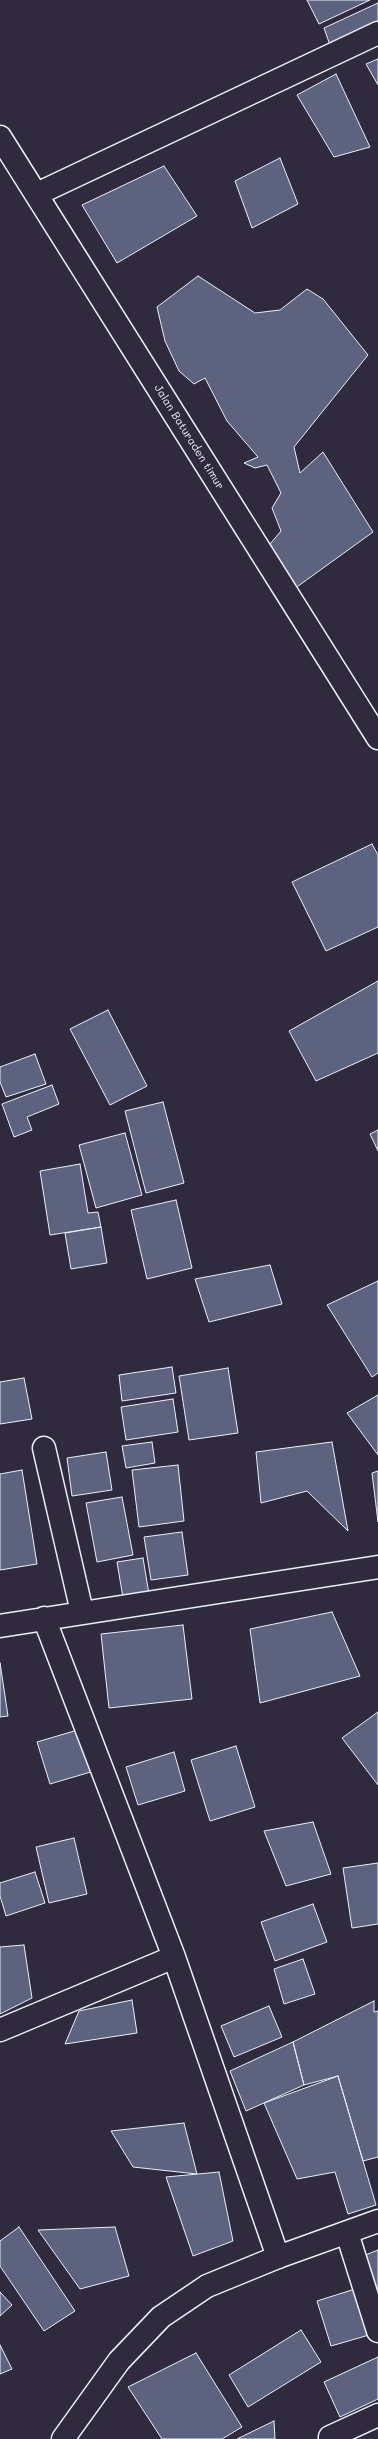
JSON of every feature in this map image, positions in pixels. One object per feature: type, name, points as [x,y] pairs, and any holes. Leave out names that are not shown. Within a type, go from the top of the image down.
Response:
[{"type":"street","points":[[36,194],[378,33]]},
{"type":"street","name":"Jalan Baturaden timur","points":[[0,137],[378,738]]},
{"type":"street","points":[[44,1448],[82,1612]]},
{"type":"street","points":[[0,1626],[378,1566]]},
{"type":"street","points":[[44,1618],[174,1957],[278,2257]]},
{"type":"street","points":[[0,2030],[174,1957]]},
{"type":"street","points":[[63,2439],[119,2362],[161,2317],[207,2286],[278,2257],[346,2234],[378,2221]]},
{"type":"street","points":[[346,2234],[378,2330]]},
{"type":"street","points":[[330,2437],[378,2415]]},
{"type":"building","points":[[307,0],[370,0],[319,24]]},
{"type":"building","points":[[378,3],[378,24],[331,48],[324,28]]},
{"type":"building","points":[[378,59],[378,85],[366,64]]},
{"type":"building","points":[[336,74],[370,147],[334,157],[297,95]]},
{"type":"building","points":[[280,158],[298,204],[252,228],[235,181]]},
{"type":"building","points":[[164,166],[197,216],[117,263],[82,205]]},
{"type":"building","points":[[198,276],[255,313],[280,310],[307,289],[323,299],[368,355],[294,447],[300,473],[323,452],[373,532],[294,589],[270,544],[281,531],[272,508],[281,493],[267,465],[255,468],[244,463],[258,457],[227,421],[205,378],[194,384],[179,371],[165,341],[157,307]]},
{"type":"building","points":[[372,844],[378,855],[378,927],[326,951],[292,882]]},
{"type":"building","points":[[378,981],[378,1053],[316,1081],[289,1031]]},
{"type":"building","points":[[108,1010],[147,1086],[110,1105],[70,1029]]},
{"type":"building","points":[[35,1054],[46,1084],[6,1097],[0,1082],[0,1067]]},
{"type":"building","points":[[52,1085],[59,1104],[27,1117],[32,1130],[14,1137],[2,1104]]},
{"type":"building","points":[[163,1102],[184,1183],[146,1193],[125,1111]]},
{"type":"building","points":[[378,1130],[378,1151],[370,1134]]},
{"type":"building","points":[[125,1133],[142,1195],[96,1208],[79,1145]]},
{"type":"building","points":[[80,1164],[88,1213],[98,1212],[101,1227],[50,1235],[40,1171]]},
{"type":"building","points":[[176,1200],[192,1268],[147,1279],[131,1210]]},
{"type":"building","points":[[101,1227],[107,1263],[71,1269],[65,1233]]},
{"type":"building","points":[[270,1265],[282,1304],[209,1322],[195,1279]]},
{"type":"building","points":[[378,1281],[378,1373],[372,1377],[327,1305]]},
{"type":"building","points":[[172,1367],[176,1393],[122,1401],[119,1375]]},
{"type":"building","points":[[228,1368],[238,1433],[189,1440],[179,1376]]},
{"type":"building","points":[[24,1378],[32,1419],[0,1424],[0,1382]]},
{"type":"building","points":[[378,1395],[378,1455],[347,1413]]},
{"type":"building","points":[[173,1399],[178,1432],[126,1440],[121,1407]]},
{"type":"building","points":[[152,1442],[155,1463],[126,1468],[122,1446]]},
{"type":"building","points":[[332,1442],[348,1531],[307,1491],[261,1503],[256,1452]]},
{"type":"building","points":[[106,1452],[112,1490],[72,1496],[67,1458]]},
{"type":"building","points":[[178,1465],[184,1521],[139,1527],[132,1470]]},
{"type":"building","points":[[22,1470],[37,1564],[0,1570],[0,1474]]},
{"type":"building","points":[[378,1471],[378,1522],[372,1473]]},
{"type":"building","points":[[122,1497],[133,1555],[97,1562],[86,1503]]},
{"type":"building","points":[[182,1532],[188,1575],[151,1580],[144,1537]]},
{"type":"building","points":[[143,1558],[149,1594],[123,1598],[117,1562]]},
{"type":"building","points":[[332,1612],[360,1676],[260,1703],[250,1629]]},
{"type":"building","points":[[183,1625],[192,1699],[109,1708],[101,1634]]},
{"type":"building","points":[[0,1663],[8,1716],[0,1717]]},
{"type":"building","points":[[378,1712],[378,1785],[342,1738]]},
{"type":"building","points":[[81,1729],[94,1771],[50,1784],[37,1742]]},
{"type":"building","points":[[236,1746],[255,1807],[210,1821],[191,1760]]},
{"type":"building","points":[[174,1752],[185,1791],[138,1805],[126,1767]]},
{"type":"building","points":[[313,1822],[331,1874],[286,1886],[264,1831]]},
{"type":"building","points":[[74,1838],[87,1894],[49,1903],[36,1847]]},
{"type":"building","points":[[378,1863],[378,1924],[352,1928],[343,1868]]},
{"type":"building","points":[[35,1872],[45,1903],[6,1916],[0,1896],[0,1883]]},
{"type":"building","points":[[313,1904],[327,1942],[275,1961],[261,1922]]},
{"type":"building","points":[[24,1945],[32,1998],[0,2014],[0,1947]]},
{"type":"building","points":[[303,1959],[315,1994],[284,2004],[274,1969]]},
{"type":"building","points":[[132,2000],[137,2033],[65,2044],[79,2011]]},
{"type":"building","points":[[374,2001],[374,2012],[378,2011],[378,2157],[363,2161],[338,2076],[304,2085],[293,2042]]},
{"type":"building","points":[[269,2006],[282,2037],[234,2057],[221,2026]]},
{"type":"building","points":[[293,2042],[304,2085],[246,2111],[230,2071]]},
{"type":"building","points":[[338,2076],[376,2205],[348,2214],[335,2172],[297,2179],[264,2103]]},
{"type":"building","points":[[184,2123],[197,2174],[133,2167],[111,2131]]},
{"type":"building","points":[[219,2172],[233,2241],[193,2256],[166,2177]]},
{"type":"building","points":[[19,2227],[75,2311],[44,2331],[0,2266],[0,2241]]},
{"type":"building","points":[[115,2227],[129,2276],[80,2289],[38,2230]]},
{"type":"building","points":[[378,2250],[378,2307],[358,2258]]},
{"type":"building","points":[[355,2289],[369,2335],[331,2346],[317,2301]]},
{"type":"building","points":[[0,2292],[12,2305],[0,2316]]},
{"type":"building","points":[[301,2330],[321,2362],[248,2407],[229,2375]]},
{"type":"building","points":[[0,2345],[12,2369],[0,2374]]},
{"type":"building","points":[[196,2353],[242,2427],[222,2439],[162,2439],[128,2387]]},
{"type":"building","points":[[378,2357],[378,2399],[340,2417],[324,2382]]},
{"type":"building","points":[[274,2421],[275,2439],[237,2439]]}]
